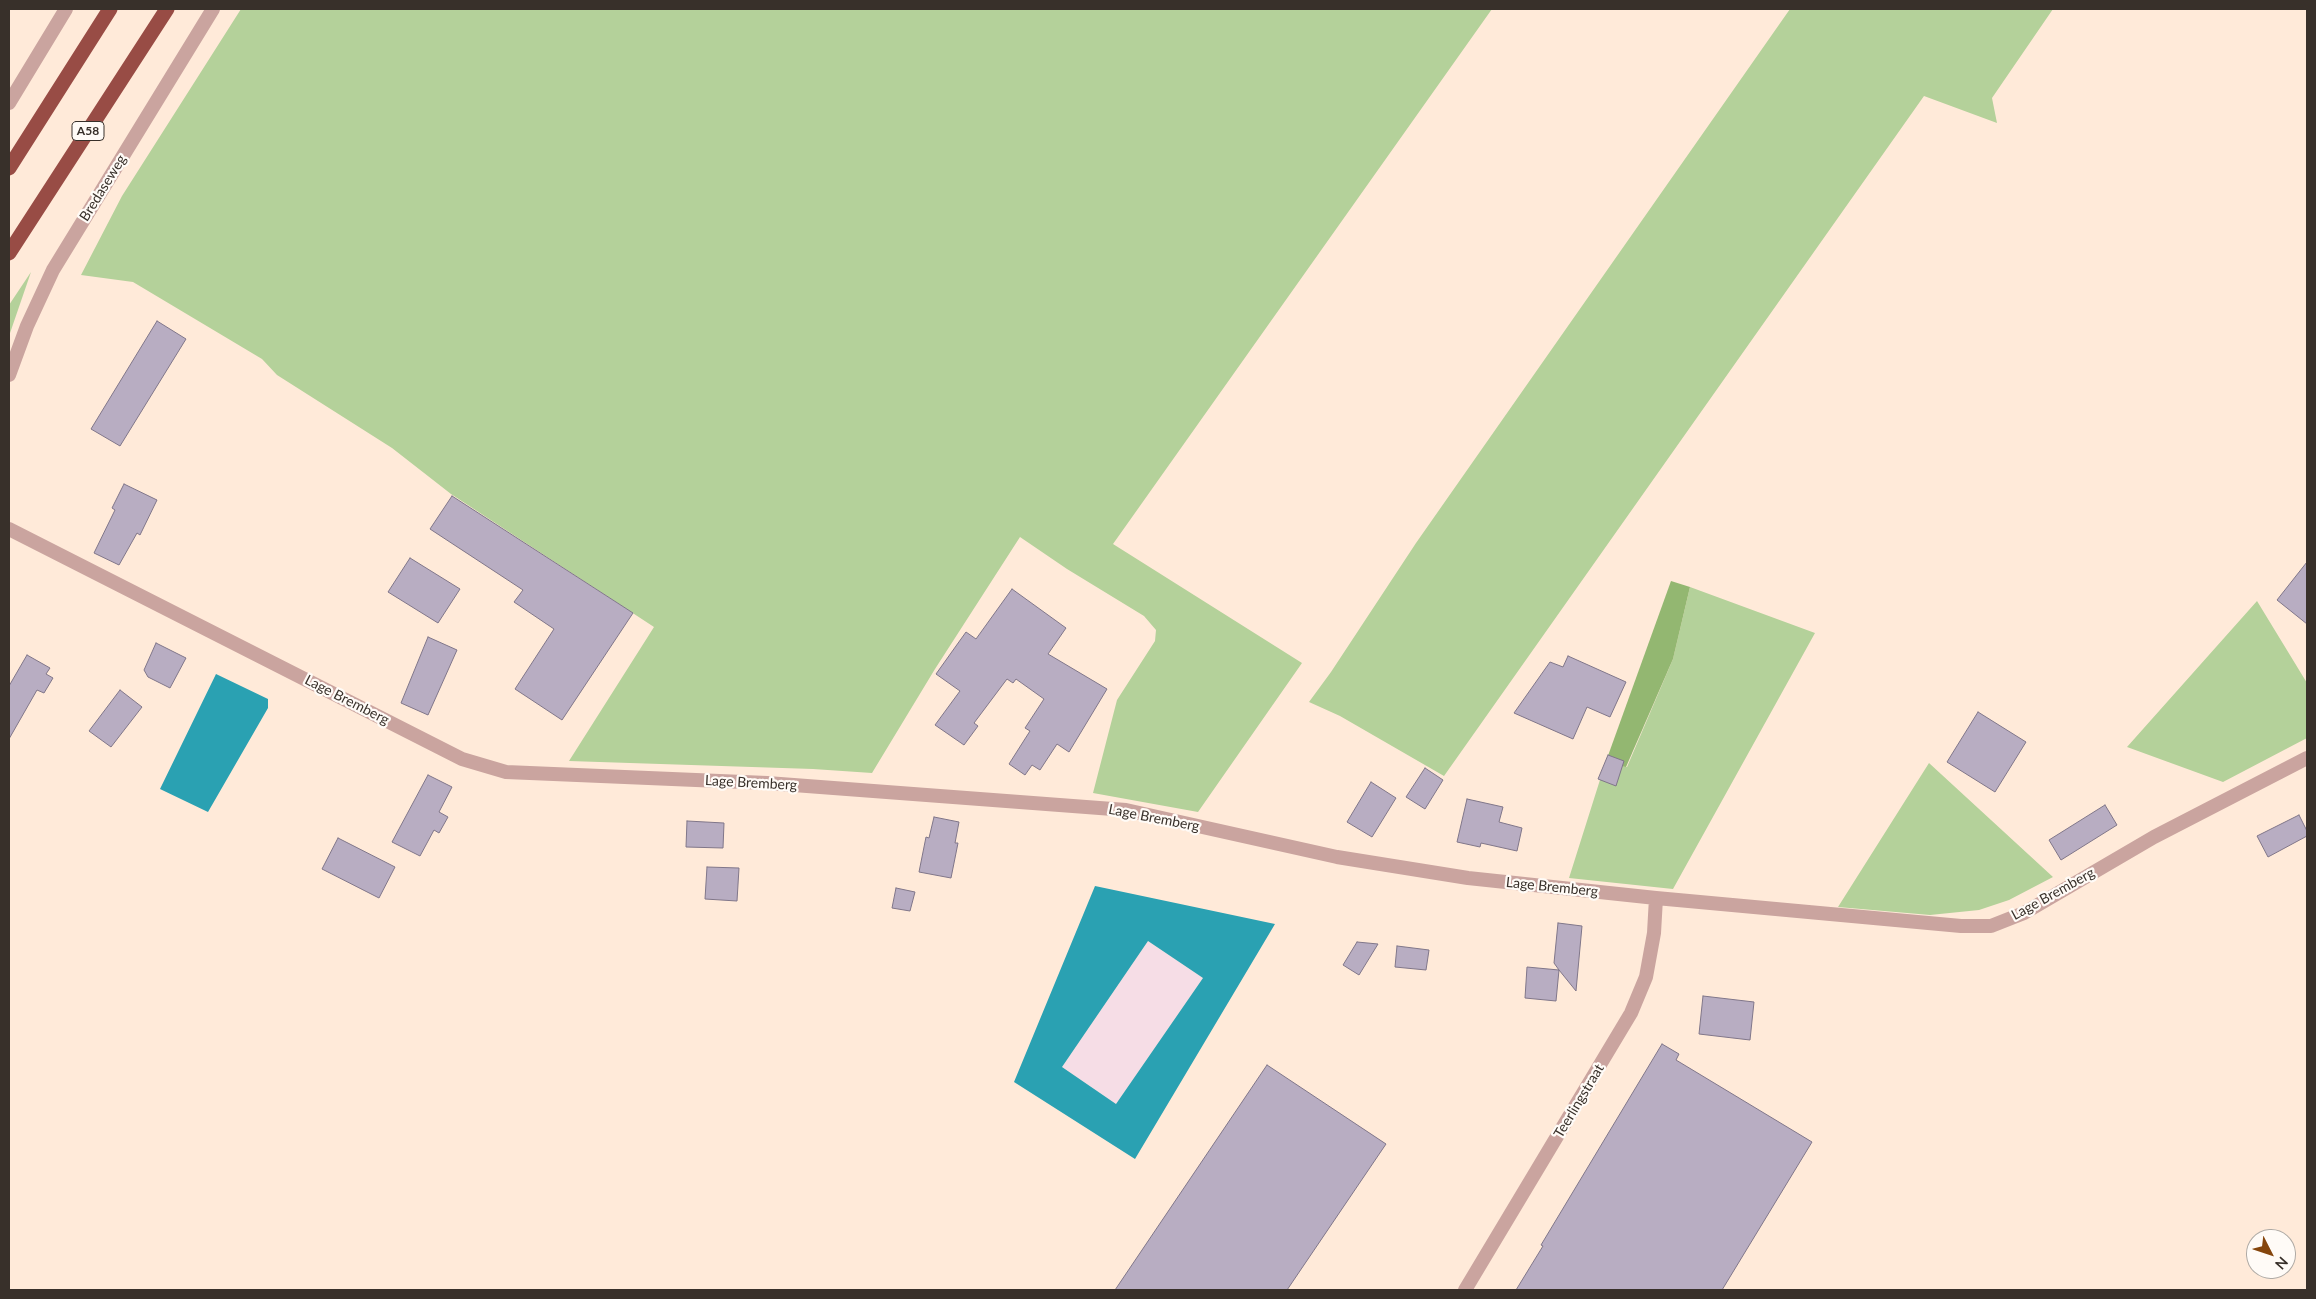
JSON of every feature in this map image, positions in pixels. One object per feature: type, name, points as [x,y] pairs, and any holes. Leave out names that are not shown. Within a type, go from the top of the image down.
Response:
[{"type":"highway","points":[[9,168],[110,9]]},
{"type":"highway","name":"A58","points":[[9,253],[167,9]]},
{"type":"street","points":[[9,103],[66,9]]},
{"type":"street","name":"Bredaseweg","points":[[9,375],[27,326],[52,270],[213,9]]},
{"type":"street","name":"Lage Bremberg","points":[[9,530],[462,759],[506,772],[767,783],[1126,810],[1337,857],[1468,878],[1656,898],[1961,926],[1991,926],[2024,913],[2154,837],[2307,758]]},
{"type":"street","name":"Teerlingstraat","points":[[1465,1290],[1631,1012],[1646,977],[1654,933],[1656,898]]},
{"type":"shaded area","points":[[1148,941],[1203,978],[1116,1104],[1062,1067]]},
{"type":"green space","points":[[241,9],[1492,9],[1113,544],[1302,663],[1198,812],[1093,793],[1117,700],[1155,641],[1156,630],[1144,616],[1067,569],[1020,537],[935,669],[872,773],[813,769],[569,761],[654,627],[451,494],[392,448],[277,375],[262,359],[133,282],[81,275],[122,196]]},
{"type":"green space","points":[[1790,9],[2053,9],[1992,98],[1997,123],[1924,96],[1444,776],[1340,716],[1309,702],[1331,672],[1416,543]]},
{"type":"green space","points":[[31,272],[9,336],[9,305]]},
{"type":"green space","points":[[1671,581],[1690,587],[1673,659],[1626,767],[1605,764]]},
{"type":"green space","points":[[1690,587],[1815,633],[1673,889],[1569,878],[1605,764],[1627,767],[1673,659]]},
{"type":"green space","points":[[2257,601],[2307,683],[2307,738],[2223,782],[2127,747]]},
{"type":"green space","points":[[1929,763],[2053,877],[2009,900],[1979,910],[1930,915],[1838,907]]},
{"type":"water","points":[[216,674],[268,699],[268,708],[208,812],[160,789]]},
{"type":"water","points":[[1095,886],[1275,924],[1135,1159],[1014,1082]],"holes":[[[1148,941],[1203,978],[1116,1104],[1062,1067]]]},
{"type":"building","points":[[157,321],[186,339],[120,446],[91,429]]},
{"type":"building","points":[[124,484],[157,500],[140,535],[137,533],[119,565],[94,553],[115,510],[112,508]]},
{"type":"building","points":[[452,496],[633,613],[562,720],[515,689],[554,629],[514,602],[523,590],[430,529]]},
{"type":"building","points":[[410,558],[460,589],[438,623],[388,592]]},
{"type":"building","points":[[2307,562],[2307,624],[2277,600]]},
{"type":"building","points":[[1012,589],[1066,628],[1048,654],[1107,689],[1069,752],[1057,744],[1040,770],[1032,765],[1025,775],[1009,764],[1030,731],[1025,728],[1044,699],[1016,679],[1013,683],[1007,679],[974,723],[978,726],[964,745],[935,725],[960,691],[936,674],[966,632],[976,639]]},
{"type":"building","points":[[428,637],[457,650],[428,715],[401,703]]},
{"type":"building","points":[[156,643],[186,658],[170,688],[148,677],[144,670]]},
{"type":"building","points":[[27,655],[50,668],[46,674],[53,678],[44,693],[37,690],[9,739],[9,686]]},
{"type":"building","points":[[1568,656],[1626,682],[1610,717],[1587,707],[1573,739],[1514,713],[1550,662],[1563,667]]},
{"type":"building","points":[[120,690],[142,707],[111,747],[89,731]]},
{"type":"building","points":[[1978,712],[2026,742],[1995,792],[1947,762]]},
{"type":"building","points":[[1608,755],[1624,761],[1616,786],[1598,779]]},
{"type":"building","points":[[1425,768],[1443,780],[1425,809],[1406,797]]},
{"type":"building","points":[[428,775],[452,787],[439,812],[448,817],[439,833],[434,830],[420,856],[392,842]]},
{"type":"building","points":[[1371,782],[1396,798],[1372,837],[1347,822]]},
{"type":"building","points":[[1467,799],[1503,807],[1499,822],[1522,828],[1517,851],[1481,843],[1480,847],[1457,842]]},
{"type":"building","points":[[2105,805],[2117,825],[2061,860],[2049,840]]},
{"type":"building","points":[[2299,815],[2307,831],[2307,836],[2268,857],[2257,836]]},
{"type":"building","points":[[934,817],[959,822],[955,843],[958,843],[951,878],[919,872],[926,837],[929,838]]},
{"type":"building","points":[[687,821],[724,823],[723,848],[686,847]]},
{"type":"building","points":[[338,838],[395,867],[379,898],[322,869]]},
{"type":"building","points":[[707,867],[739,868],[737,901],[705,899]]},
{"type":"building","points":[[896,888],[915,892],[910,911],[892,908]]},
{"type":"building","points":[[1558,923],[1582,926],[1576,991],[1554,963]]},
{"type":"building","points":[[1357,942],[1378,944],[1359,975],[1343,965]]},
{"type":"building","points":[[1397,946],[1429,950],[1426,970],[1395,967]]},
{"type":"building","points":[[1527,967],[1559,970],[1556,1001],[1525,998]]},
{"type":"building","points":[[1703,996],[1754,1002],[1750,1040],[1699,1034]]},
{"type":"building","points":[[1662,1044],[1679,1054],[1676,1060],[1812,1142],[1722,1290],[1516,1290],[1543,1246],[1541,1245]]},
{"type":"building","points":[[1267,1065],[1386,1144],[1287,1290],[1115,1290]]}]
